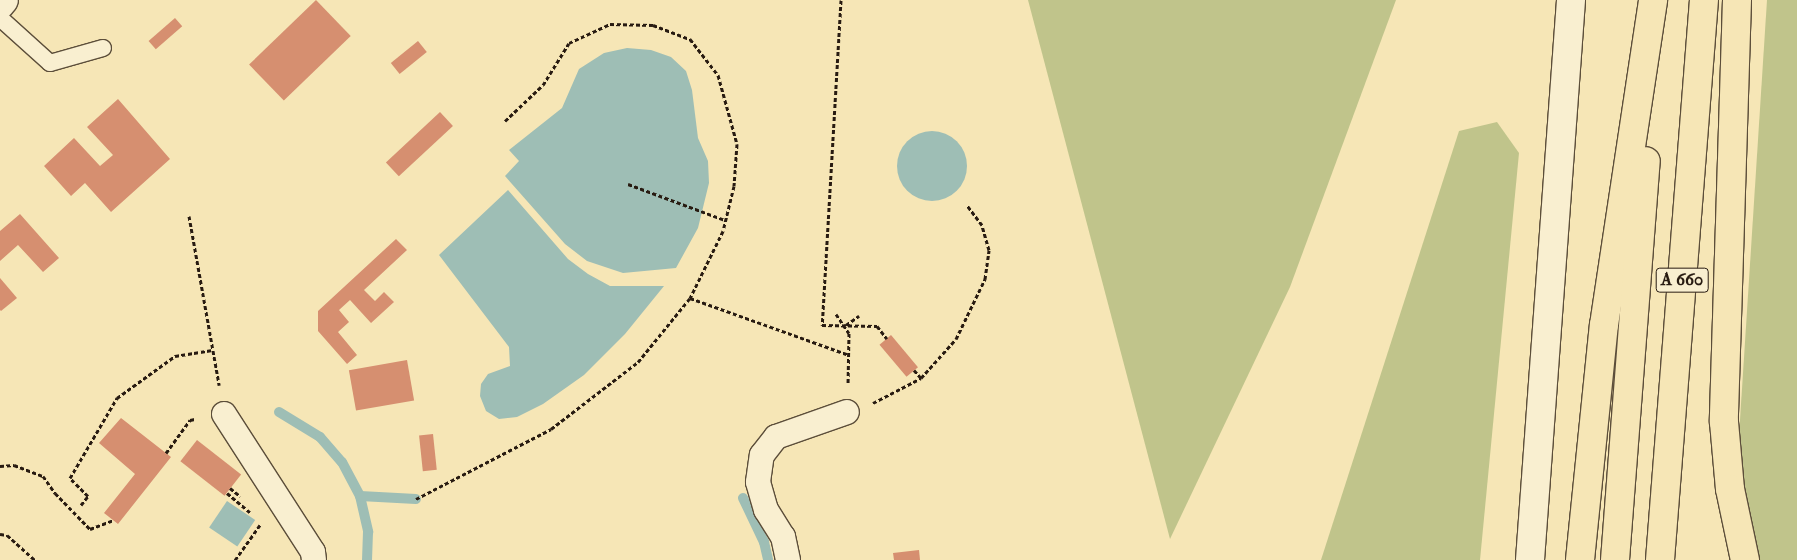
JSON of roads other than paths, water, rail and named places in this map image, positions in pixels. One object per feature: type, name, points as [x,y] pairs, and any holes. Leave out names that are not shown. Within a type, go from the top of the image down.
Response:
[{"type":"highway","points":[[1580,560],[1604,325],[1654,0]]},
{"type":"highway","name":"A 660","points":[[1615,560],[1658,0]]},
{"type":"highway","name":"A 660","points":[[1660,560],[1704,0]]},
{"type":"highway","points":[[1737,0],[1724,422],[1730,489],[1745,560]]},
{"type":"street","points":[[0,5],[4,0]]},
{"type":"street","points":[[1530,560],[1571,0]]},
{"type":"street","points":[[788,560],[783,537],[766,510],[758,482],[762,455],[776,438],[847,412]]},
{"type":"street","points":[[224,414],[312,552],[314,560]]},
{"type":"lane","points":[[0,18],[50,63],[103,48]]},
{"type":"water","points":[[627,48],[651,50],[671,57],[686,71],[692,90],[698,138],[708,161],[709,183],[698,228],[676,268],[623,273],[587,261],[565,244],[505,176],[519,161],[509,150],[562,108],[579,69],[604,53]]},
{"type":"water","points":[[925,131],[939,131],[952,137],[961,146],[967,159],[965,179],[957,191],[939,201],[925,201],[912,195],[903,186],[897,173],[897,159],[903,146],[912,137]]},
{"type":"water","points":[[508,190],[568,259],[588,274],[610,286],[664,286],[625,334],[584,375],[543,404],[517,417],[499,419],[486,411],[480,396],[481,384],[488,374],[510,366],[509,347],[439,255]]},
{"type":"water","points":[[227,501],[255,520],[237,547],[209,528]]},
{"type":"waterway","points":[[279,412],[320,437],[342,462],[360,496],[368,532],[367,560]]},
{"type":"waterway","points":[[360,496],[416,499]]},
{"type":"waterway","points":[[743,498],[764,542],[768,560]]}]
